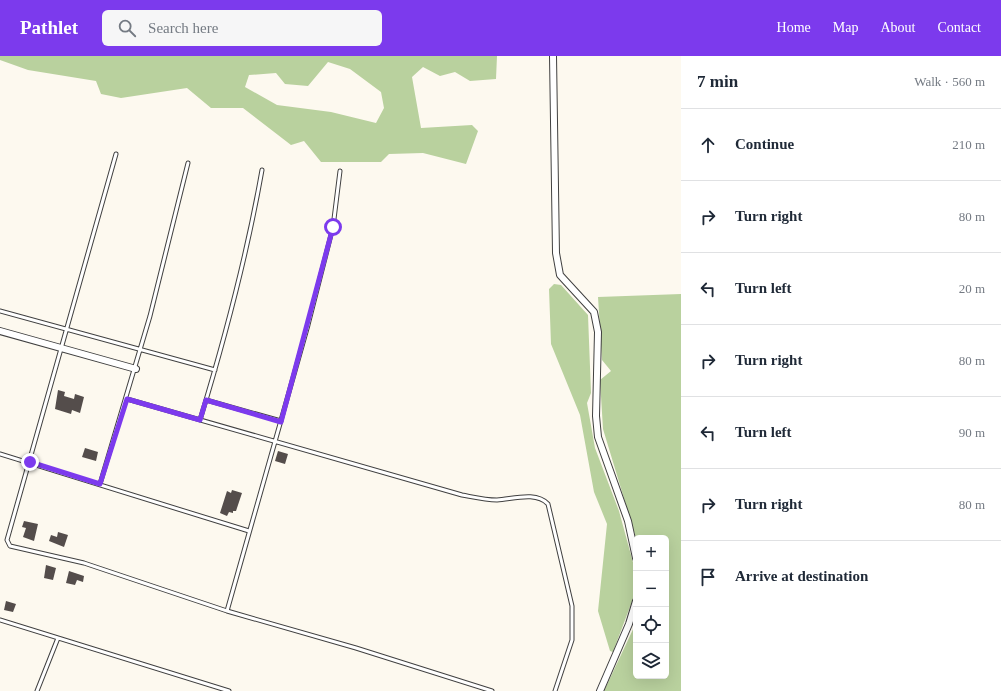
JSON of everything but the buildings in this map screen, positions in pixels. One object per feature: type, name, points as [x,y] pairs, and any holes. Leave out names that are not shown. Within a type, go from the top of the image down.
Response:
[{"type":"street","points":[[553,56],[556,252],[560,275],[594,312],[598,332],[596,416],[598,436],[628,522],[633,544]]},
{"type":"street","points":[[0,331],[136,369]]},
{"type":"street","points":[[600,691],[629,624],[634,607]]},
{"type":"lane","points":[[116,154],[8,540],[10,546],[84,563],[227,611],[356,648],[492,691]]},
{"type":"lane","points":[[100,484],[136,369],[188,163]]},
{"type":"lane","points":[[200,420],[238,284],[252,225],[262,170]]},
{"type":"lane","points":[[227,611],[281,422],[333,227],[340,172]]},
{"type":"lane","points":[[0,311],[215,370]]},
{"type":"lane","points":[[127,399],[462,495],[495,500],[535,497],[543,499],[548,504],[572,606],[572,640],[555,691]]},
{"type":"lane","points":[[206,400],[281,422]]},
{"type":"lane","points":[[0,454],[30,462],[249,531]]},
{"type":"lane","points":[[0,620],[229,691]]},
{"type":"lane","points":[[37,691],[58,638]]},
{"type":"green space","points":[[0,56],[497,56],[496,79],[470,81],[455,72],[440,76],[423,67],[412,77],[421,128],[472,125],[478,131],[466,164],[423,153],[389,154],[381,162],[321,162],[304,141],[291,145],[243,108],[211,108],[187,88],[121,98],[101,94],[96,81],[28,70],[0,60]],"holes":[[[328,62],[350,69],[381,92],[384,108],[376,123],[331,112],[277,105],[245,87],[249,75],[276,73],[285,84],[308,86]]]},
{"type":"green space","points":[[554,284],[561,285],[588,315],[591,393],[587,403],[595,448],[619,511],[633,562],[633,599],[613,652],[610,651],[598,611],[607,524],[594,492],[580,415],[551,344],[549,289]]},
{"type":"green space","points":[[681,294],[681,691],[604,691],[633,629],[633,679],[669,679],[669,535],[635,535],[603,429],[600,380],[611,371],[602,360],[598,297]]},
{"type":"route","points":[[30,462],[100,484],[127,399],[200,420],[206,400],[281,422],[333,227]]}]
